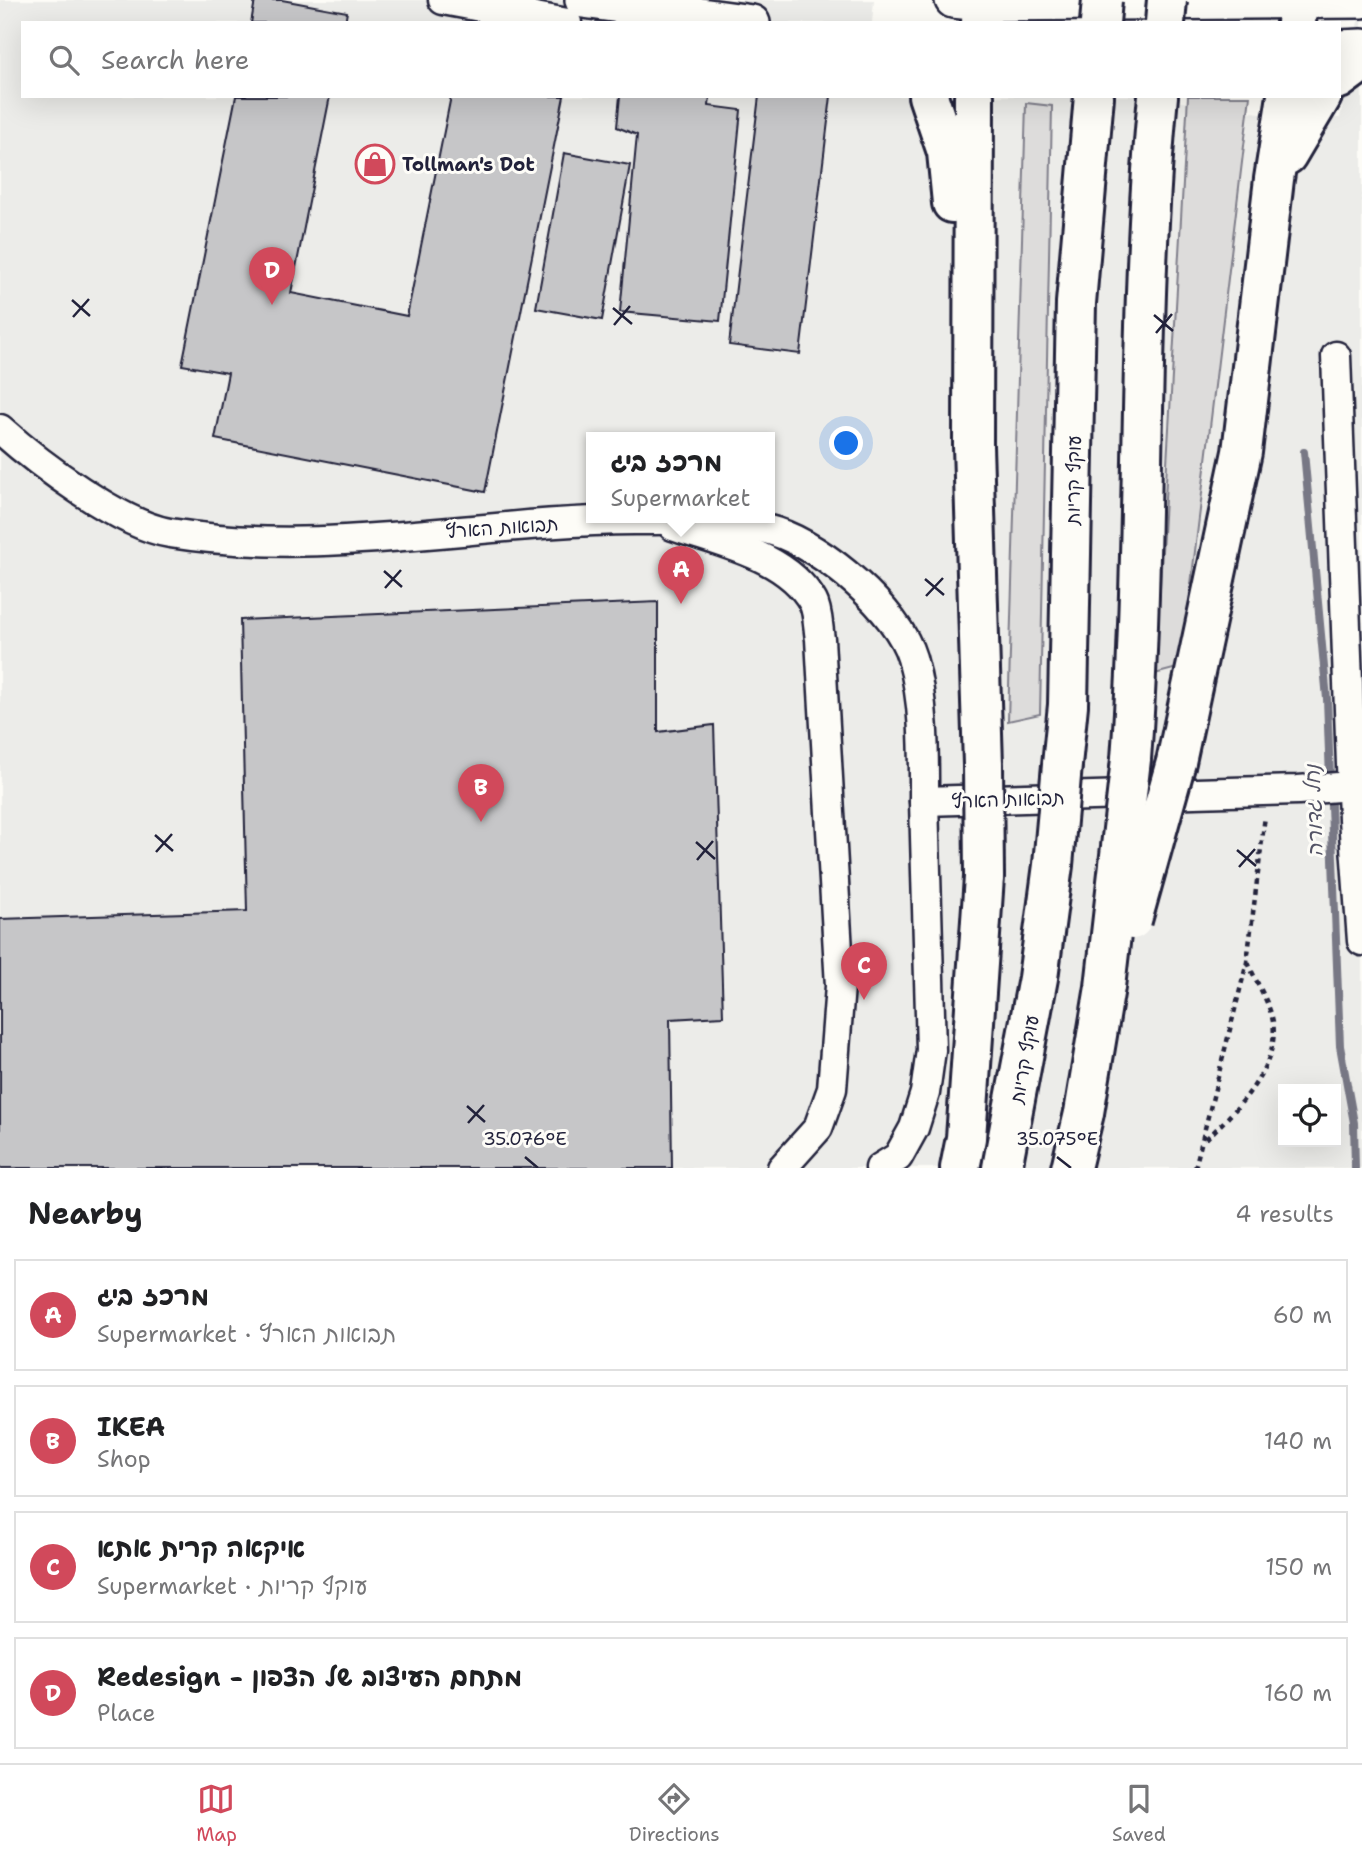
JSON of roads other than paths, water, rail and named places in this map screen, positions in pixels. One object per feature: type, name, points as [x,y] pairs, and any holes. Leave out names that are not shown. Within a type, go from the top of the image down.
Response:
[{"type":"highway","points":[[1100,21],[1102,0]]},
{"type":"highway","points":[[1165,21],[1167,0]]},
{"type":"highway","points":[[1341,78],[1362,62]]},
{"type":"highway","points":[[929,98],[947,152],[973,398]]},
{"type":"highway","points":[[960,1168],[966,1138],[984,877],[973,398],[974,98]]},
{"type":"highway","name":"עוקף קריות","points":[[1002,1168],[1038,978],[1053,865],[1068,705],[1076,303],[1094,98]]},
{"type":"highway","points":[[1072,1168],[1105,987],[1131,760],[1149,192],[1158,98]]},
{"type":"highway","points":[[1092,1064],[1176,762],[1242,452],[1274,179],[1287,98]]},
{"type":"highway","points":[[1274,179],[1321,98]]},
{"type":"main road","points":[[583,0],[607,14],[720,21]]},
{"type":"main road","points":[[974,6],[1298,8],[1362,0]]},
{"type":"main road","points":[[1341,48],[1362,47]]},
{"type":"street","points":[[443,0],[556,21]]},
{"type":"street","points":[[1336,356],[1362,941]]},
{"type":"street","name":"תבואות הארץ","points":[[0,429],[80,489],[132,519],[168,533],[282,543],[586,520]]},
{"type":"street","points":[[664,523],[769,561],[795,580],[814,603],[820,639],[840,986],[832,1089],[818,1128],[782,1168]]},
{"type":"street","name":"תבואות הארץ","points":[[734,523],[778,532],[823,556],[891,621],[912,657],[924,747],[924,801],[1355,786]]},
{"type":"street","points":[[880,1168],[898,1157],[915,1128],[925,1093],[931,1050],[924,801]]},
{"type":"waterway","name":"נחל גדורה","points":[[1304,452],[1327,699],[1340,1046],[1354,1123],[1355,1168]]},
{"type":"place","name":"Tollman's Dot","points":[[375,164]]},
{"type":"place","name":"Redesign - מתחם העיצוב של הצפון","points":[[272,305]]},
{"type":"place","name":"מרכז ביג","points":[[681,604]]},
{"type":"place","name":"IKEA","points":[[481,822]]},
{"type":"place","name":"איקאה קרית אתא","points":[[864,1000]]}]
